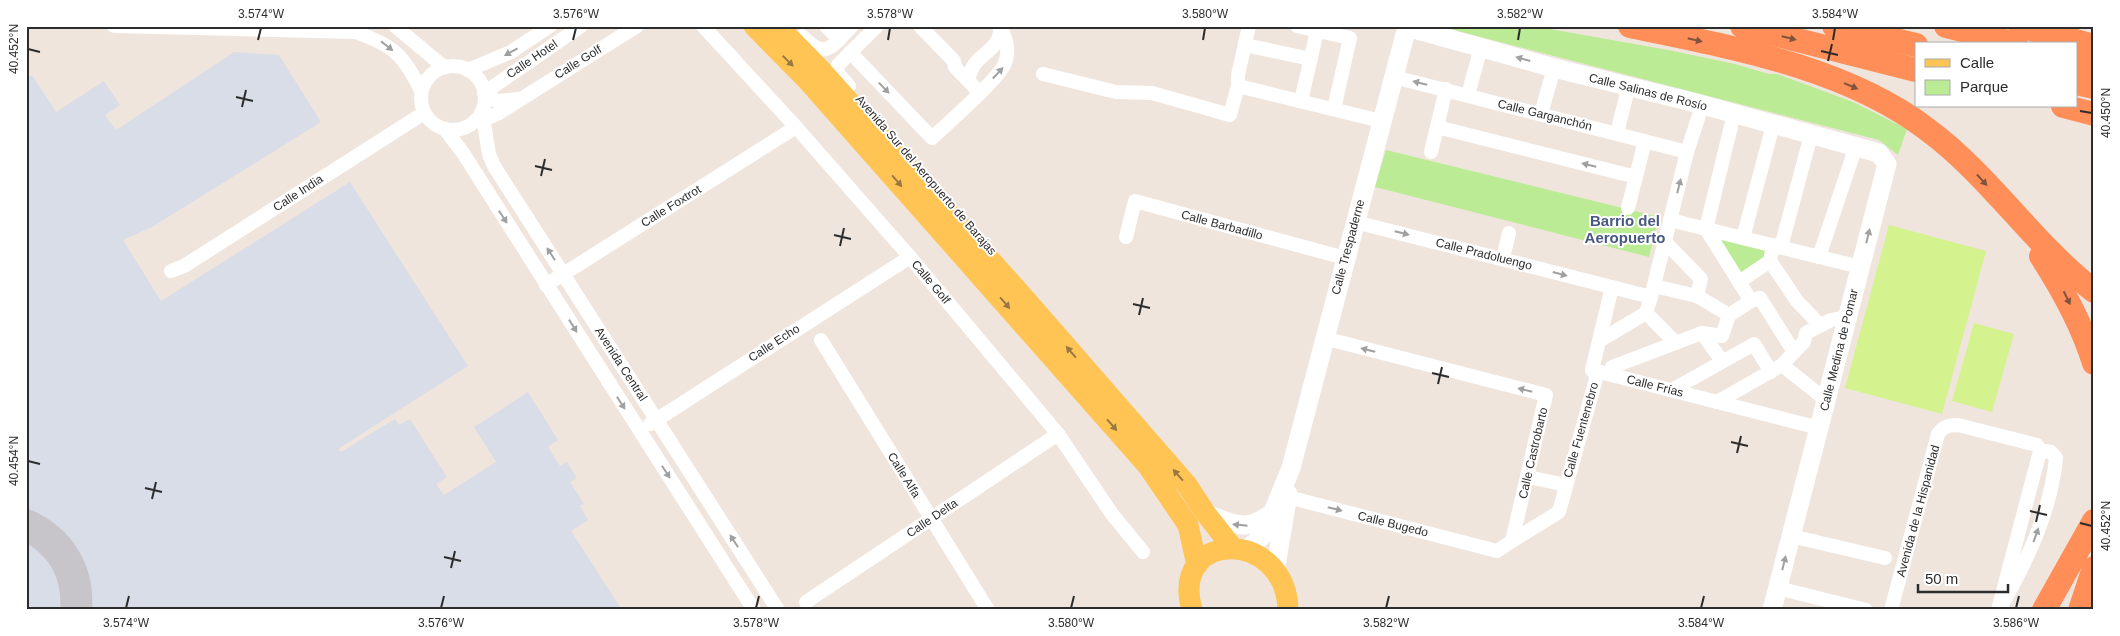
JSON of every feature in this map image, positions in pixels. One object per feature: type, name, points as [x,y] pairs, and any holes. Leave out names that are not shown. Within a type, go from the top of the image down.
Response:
[{"type":"highway","points":[[1630,26],[1743,52],[1801,68],[1850,85],[1893,105],[1929,130],[1977,175],[2024,226],[2094,291]]},
{"type":"highway","points":[[1742,26],[1915,70]]},
{"type":"highway","points":[[1834,26],[1915,45]]},
{"type":"highway","points":[[1946,26],[2008,42]]},
{"type":"highway","points":[[2020,26],[2094,46]]},
{"type":"highway","points":[[2078,60],[2094,64]]},
{"type":"highway","points":[[2078,83],[2094,87]]},
{"type":"highway","points":[[2071,108],[2094,114]]},
{"type":"highway","points":[[2024,226],[2042,257],[2060,282],[2086,336],[2094,363]]},
{"type":"highway","points":[[2044,610],[2094,521]]},
{"type":"highway","points":[[2080,610],[2094,568]]},
{"type":"main road","points":[[754,26],[808,81],[1148,466],[1188,525],[1197,565]]},
{"type":"main road","points":[[778,26],[820,69],[1026,300],[1187,485],[1206,514],[1240,549],[1261,558],[1275,572],[1284,588],[1288,610]]},
{"type":"main road","points":[[1148,466],[1183,541],[1184,553],[1176,582],[1177,610]]},
{"type":"main road","points":[[1192,610],[1189,592],[1192,576],[1197,565],[1212,552],[1240,549]]},
{"type":"street","points":[[114,26],[356,32],[382,41],[403,59],[421,91]]},
{"type":"street","points":[[395,26],[444,67]]},
{"type":"street","name":"Calle Hotel","points":[[468,70],[511,52],[550,26]]},
{"type":"street","name":"Calle Hotel","points":[[482,108],[581,26]]},
{"type":"street","name":"Calle Golf","points":[[482,108],[499,113],[637,26]]},
{"type":"street","name":"Calle Golf","points":[[703,26],[796,127],[910,257],[1058,434],[1112,514],[1143,552]]},
{"type":"street","points":[[792,26],[815,49],[824,50],[839,40],[852,26]]},
{"type":"street","points":[[826,26],[839,40]]},
{"type":"street","name":"Avenida Sur del Aeropuerto de Barajas","points":[[877,26],[838,65],[837,72],[1004,264],[1026,300]]},
{"type":"street","points":[[920,26],[954,61],[967,66],[974,65]]},
{"type":"street","name":"Avenida Sur del Aeropuerto de Barajas","points":[[850,52],[932,138],[980,93],[1005,66],[1008,54],[1006,38],[1000,26]]},
{"type":"street","name":"Avenida Sur del Aeropuerto de Barajas","points":[[968,80],[974,65],[995,45],[1000,33],[1000,26]]},
{"type":"street","points":[[1043,74],[1116,92],[1152,93],[1230,114],[1238,86],[1238,75],[1249,26]]},
{"type":"street","points":[[1297,26],[1350,38],[1334,109]]},
{"type":"street","name":"Calle Salinas de Rosío","points":[[1406,27],[1554,68],[1856,146],[1879,153],[1887,164]]},
{"type":"street","name":"Calle Trespaderne","points":[[1275,572],[1291,468],[1406,27]]},
{"type":"street","points":[[1301,101],[1317,31]]},
{"type":"street","points":[[1245,45],[1311,59]]},
{"type":"street","points":[[1468,95],[1481,47]]},
{"type":"street","points":[[954,61],[955,68],[980,93]]},
{"type":"street","points":[[455,66],[468,70],[476,76],[482,108],[467,127],[456,130],[445,129],[429,120],[424,113],[421,91],[425,81],[433,72],[444,67],[455,66]]},
{"type":"street","points":[[1541,114],[1554,68]]},
{"type":"street","name":"Calle Garganchón","points":[[1394,77],[1687,152]]},
{"type":"street","points":[[1238,86],[1381,121]]},
{"type":"street","points":[[1431,152],[1446,89]]},
{"type":"street","points":[[1617,133],[1627,92]]},
{"type":"street","name":"Calle Golf","points":[[482,108],[498,101],[520,99]]},
{"type":"street","points":[[1599,341],[1646,313],[1687,152],[1702,106]]},
{"type":"street","name":"Avenida Central","points":[[482,108],[489,154],[494,166],[778,610]]},
{"type":"street","name":"Calle India","points":[[170,271],[184,266],[424,113]]},
{"type":"street","points":[[1734,114],[1706,229],[1752,301]]},
{"type":"street","points":[[1743,238],[1772,125]]},
{"type":"street","name":"Calle Foxtrot","points":[[546,285],[796,127]]},
{"type":"street","points":[[1437,127],[1636,177]]},
{"type":"street","name":"Avenida Central","points":[[445,129],[463,153],[754,610]]},
{"type":"street","points":[[1739,282],[1770,261],[1777,246],[1811,135]]},
{"type":"street","points":[[1628,208],[1645,140]]},
{"type":"street","points":[[1819,258],[1856,146]]},
{"type":"street","name":"Calle Medina de Pomar","points":[[1772,610],[1887,164]]},
{"type":"street","name":"Calle Barbadillo","points":[[1126,237],[1135,201],[1346,258]]},
{"type":"street","points":[[1670,220],[1860,267]]},
{"type":"street","name":"Calle Pradoluengo","points":[[1355,222],[1612,287]]},
{"type":"street","points":[[1503,258],[1510,233]]},
{"type":"street","points":[[1665,242],[1701,279],[1697,296]]},
{"type":"street","name":"Calle Echo","points":[[639,431],[910,257]]},
{"type":"street","points":[[1770,261],[1797,301],[1820,326]]},
{"type":"street","points":[[1612,287],[1697,296],[1729,315],[1760,298],[1794,352]]},
{"type":"street","name":"Calle Fuentenebro","points":[[1512,541],[1560,512],[1597,375],[1592,370],[1612,287]]},
{"type":"street","points":[[1646,313],[1676,343]]},
{"type":"street","name":"Calle Frías","points":[[1612,368],[1702,333],[1722,336],[1729,315]]},
{"type":"street","points":[[1717,402],[1777,368],[1804,342],[1806,333],[1841,318]]},
{"type":"street","points":[[1702,333],[1722,362]]},
{"type":"street","name":"Calle Castrobarto","points":[[1324,338],[1546,395],[1512,541]]},
{"type":"street","name":"Calle Alfa","points":[[821,340],[988,610]]},
{"type":"street","points":[[1672,390],[1754,344],[1777,368],[1826,400]]},
{"type":"street","name":"Calle Frías","points":[[1592,370],[1819,428]]},
{"type":"street","name":"Avenida de la Hispanidad","points":[[1891,610],[1938,434],[1942,429],[1949,425],[1958,425],[2037,445],[2041,452]]},
{"type":"street","name":"Calle Delta","points":[[806,602],[1058,434]]},
{"type":"street","name":"Avenida de la Hispanidad","points":[[1998,610],[2015,582],[2033,545],[2046,508],[2055,472],[2056,458],[2051,452],[2041,452]]},
{"type":"street","name":"Avenida de la Hispanidad","points":[[1998,610],[2038,455],[2041,452]]},
{"type":"street","name":"Calle Trespaderne","points":[[1240,549],[1264,534],[1291,468]]},
{"type":"street","name":"Calle Fuentenebro","points":[[1528,477],[1566,485]]},
{"type":"street","name":"Calle Bugedo","points":[[1288,497],[1498,550],[1512,541]]},
{"type":"street","points":[[1206,514],[1238,526],[1253,525],[1272,513]]},
{"type":"street","points":[[1791,536],[1885,558]]},
{"type":"street","points":[[1778,588],[1866,610]]},
{"type":"shaded area","points":[[234,52],[279,55],[321,122],[152,227],[123,240],[161,301],[350,182],[468,366],[338,449],[341,452],[395,419],[399,425],[410,419],[447,477],[436,484],[444,495],[496,462],[474,427],[528,392],[558,440],[548,447],[560,466],[567,462],[577,478],[570,482],[584,504],[580,506],[588,520],[571,531],[622,610],[26,610],[26,78],[32,75],[56,112],[104,81],[120,105],[105,115],[116,130]]},
{"type":"green space","points":[[1438,26],[1533,26],[1735,64],[1769,74],[1777,74],[1853,102],[1907,129],[1898,155],[1879,140]]},
{"type":"green space","points":[[1386,150],[1659,217],[1649,257],[1375,187]]},
{"type":"green space","points":[[1889,225],[1986,251],[1942,414],[1845,388]]},
{"type":"green space","points":[[1706,229],[1773,245],[1770,261],[1739,282]]},
{"type":"green space","points":[[1974,323],[2014,334],[1992,412],[1952,401]]},
{"type":"taxiway","points":[[26,525],[49,540],[65,559],[74,583],[76,610]]},
{"type":"district","name":"Barrio del Aeropuerto","points":[[1625,230]]}]
